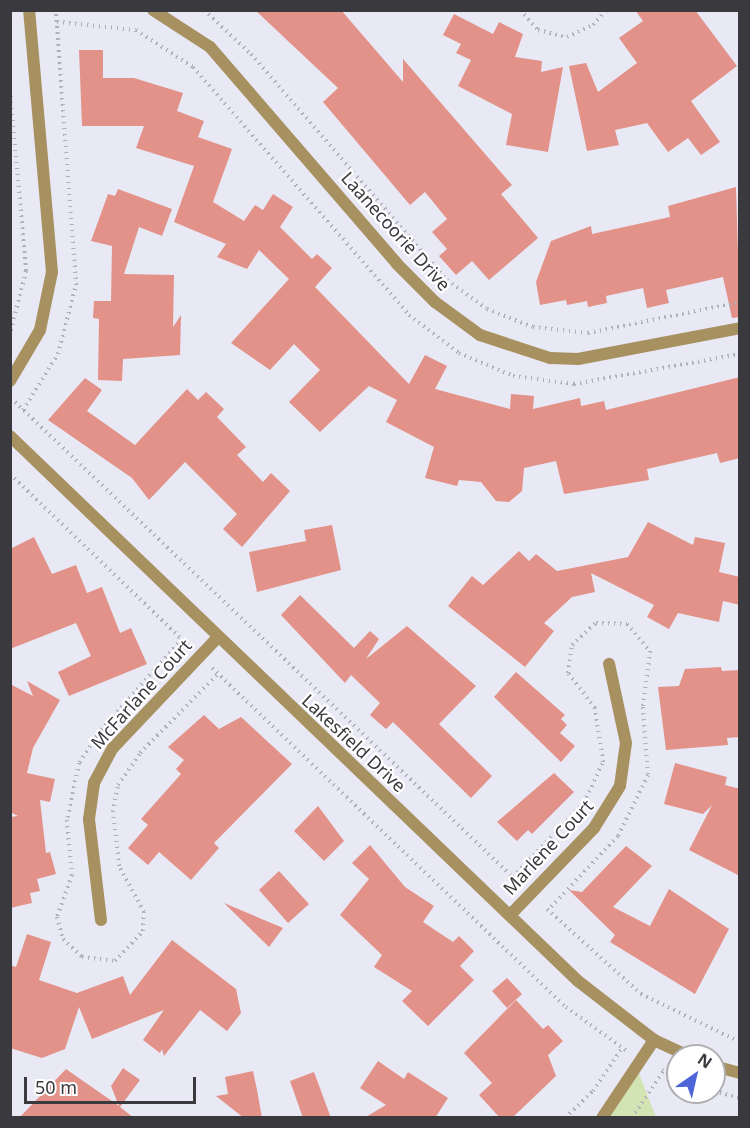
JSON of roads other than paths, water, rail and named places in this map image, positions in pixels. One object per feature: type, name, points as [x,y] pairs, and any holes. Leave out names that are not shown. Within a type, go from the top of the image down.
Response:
[{"type":"street","points":[[10,381],[40,330],[52,272],[29,10]]},
{"type":"street","name":"Laanecoorie Drive","points":[[153,10],[210,47],[397,264],[435,302],[480,335],[550,358],[578,359],[740,328]]},
{"type":"street","name":"Lakesfield Drive","points":[[10,436],[217,638],[578,981],[654,1040],[666,1046]]},
{"type":"street","name":"McFarlane Court","points":[[101,920],[89,819],[94,783],[113,748],[217,638]]},
{"type":"street","name":"Marlene Court","points":[[510,915],[594,828],[620,786],[626,743],[609,664]]},
{"type":"street","points":[[602,1118],[654,1040]]}]
